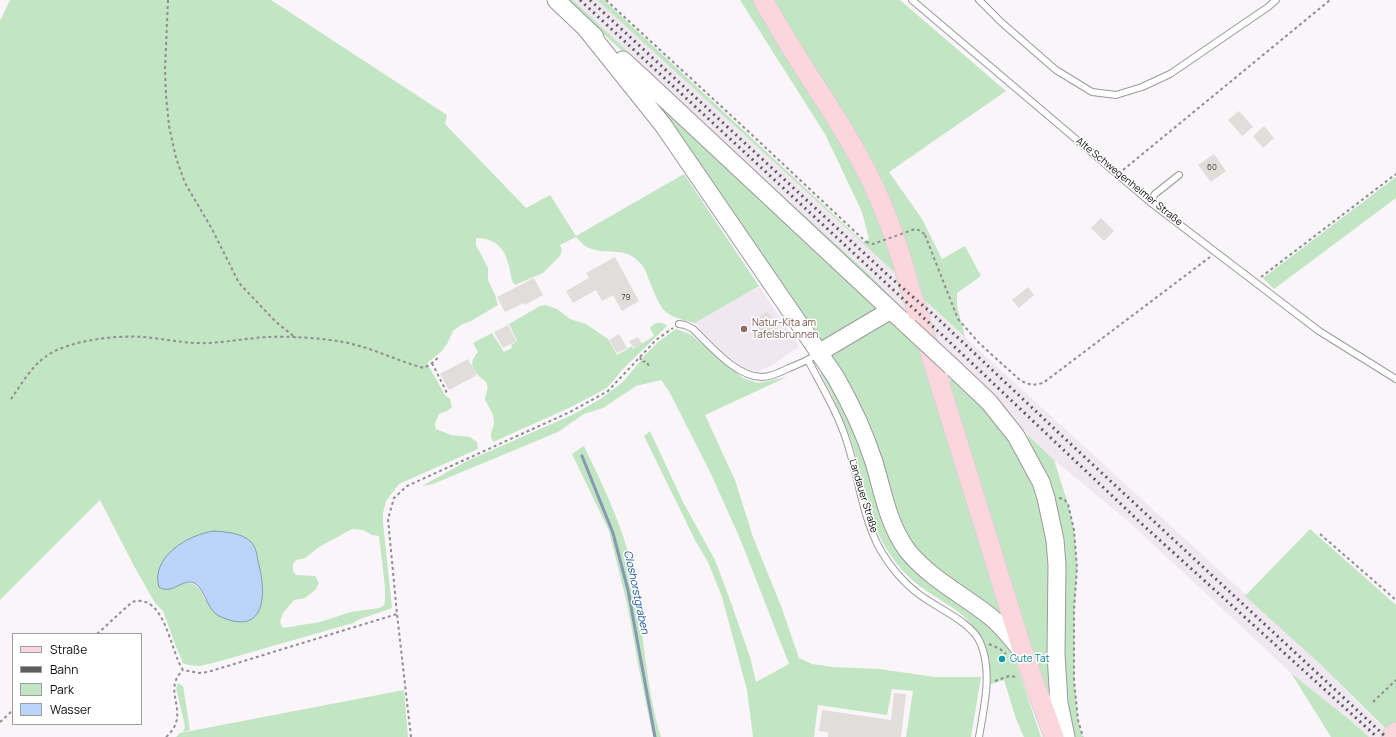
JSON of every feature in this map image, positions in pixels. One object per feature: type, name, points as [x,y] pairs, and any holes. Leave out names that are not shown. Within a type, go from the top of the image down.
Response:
[{"type":"main road","points":[[556,0],[587,30],[649,84],[989,402],[1016,436],[1041,482],[1055,540],[1057,565],[1056,654],[1059,703],[1066,737]]},
{"type":"main road","points":[[763,0],[794,52],[831,109],[857,154],[883,206],[902,259],[1015,654]]},
{"type":"main road","points":[[587,30],[663,125],[814,356],[835,376],[852,406],[864,432],[890,516],[897,533],[907,549],[934,577],[992,618],[1015,654],[1054,737]]},
{"type":"main road","points":[[814,356],[890,310]]},
{"type":"main road","points":[[1391,737],[1396,732]]},
{"type":"lane","name":"Alte Schwegenheimer Straße","points":[[912,0],[1150,202],[1319,331],[1396,379]]},
{"type":"lane","points":[[979,0],[1001,22],[1056,70],[1092,92],[1116,95],[1142,87],[1170,74],[1276,0]]},
{"type":"lane","points":[[1150,202],[1155,194],[1179,175]]},
{"type":"lane","points":[[678,324],[685,325],[693,329],[732,365],[742,372],[752,376],[764,377],[774,374],[814,356]]},
{"type":"lane","name":"Landauer Straße","points":[[814,356],[847,441],[869,524],[881,551],[899,577],[916,593],[963,622],[975,634],[980,642],[986,664],[986,684],[979,737]]},
{"type":"path","points":[[168,0],[165,69],[166,95],[169,126],[176,158],[185,183],[216,236],[239,283],[276,322],[297,338]]},
{"type":"path","points":[[606,0],[866,242],[873,244],[915,229],[921,231],[925,235],[958,319],[980,343],[1021,381],[1032,384],[1043,382],[1217,252]]},
{"type":"path","points":[[1118,174],[1330,0]]},
{"type":"path","points":[[1255,281],[1396,174]]},
{"type":"path","points":[[411,737],[388,520],[394,498],[408,486],[570,412],[608,391],[656,340],[678,324]]},
{"type":"path","points":[[11,400],[32,369],[45,357],[66,347],[88,341],[132,337],[187,343],[208,343],[269,337],[297,338],[344,342],[386,354],[409,364],[424,368],[440,356]]},
{"type":"path","points":[[640,357],[642,362],[646,361],[648,366]]},
{"type":"path","points":[[432,363],[447,393]]},
{"type":"path","points":[[1046,498],[1064,499],[1068,504],[1074,530],[1077,568],[1074,610],[1074,680],[1078,720],[1083,737]]},
{"type":"path","points":[[1320,534],[1396,600]]},
{"type":"path","points":[[98,633],[132,602],[146,602],[154,607],[160,614],[178,663],[183,670],[199,673],[208,672],[397,614]]},
{"type":"path","points":[[980,642],[1015,654]]},
{"type":"path","points":[[166,737],[173,731],[177,722],[178,706],[174,690],[177,676],[183,670]]},
{"type":"path","points":[[1017,672],[1020,682]]},
{"type":"path","points":[[986,684],[1002,678],[1013,676],[1019,678]]},
{"type":"path","points":[[1373,702],[1396,680]]},
{"type":"path","points":[[0,722],[12,711]]},
{"type":"shaded area","points":[[573,0],[597,0],[1268,615],[1394,737],[1369,737],[1291,673],[1127,520],[1054,460],[871,276],[734,151]]},
{"type":"shaded area","name":"Natur-Kita am Tafelsbrunnen","points":[[759,286],[799,346],[774,364],[759,371],[751,370],[742,366],[729,357],[695,323]]},
{"type":"green space","points":[[10,0],[271,0],[447,115],[445,124],[526,208],[550,195],[576,236],[684,174],[759,286],[695,323],[675,317],[664,310],[657,299],[644,267],[635,258],[628,254],[594,250],[583,244],[576,237],[560,245],[562,250],[560,256],[543,273],[515,285],[512,280],[506,257],[499,246],[490,240],[476,238],[476,245],[488,268],[488,280],[498,305],[453,331],[447,344],[441,352],[427,363],[445,395],[450,399],[452,407],[439,414],[435,424],[436,429],[451,435],[470,437],[477,442],[478,449],[399,484],[386,501],[383,513],[383,523],[392,608],[360,619],[353,623],[217,662],[200,666],[188,665],[183,663],[163,611],[155,603],[134,566],[100,500],[0,600],[0,21]],"holes":[[[352,529],[363,530],[372,535],[379,536],[385,587],[384,605],[379,608],[351,612],[320,622],[283,628],[280,622],[283,613],[294,600],[305,598],[315,590],[319,583],[315,576],[296,575],[293,571],[293,564],[296,560],[305,558],[319,547]],[[204,533],[255,547],[262,580],[205,600],[196,585],[185,583],[179,546]]]},
{"type":"green space","points":[[567,0],[573,0],[734,151],[871,276],[911,317],[910,319]]},
{"type":"green space","points":[[597,0],[604,0],[863,242],[869,239],[862,212],[825,134],[740,0],[900,0],[1006,91],[889,172],[922,219],[942,259],[965,246],[981,276],[957,293],[957,306],[965,337]]},
{"type":"green space","points":[[644,89],[877,306],[878,312],[821,342]]},
{"type":"green space","points":[[1396,177],[1396,198],[1274,289],[1263,278]]},
{"type":"green space","points":[[545,305],[557,309],[570,319],[586,324],[608,339],[617,355],[632,346],[633,349],[654,336],[650,328],[654,324],[660,323],[667,326],[623,369],[607,388],[571,407],[493,442],[491,433],[494,418],[485,400],[487,390],[486,382],[480,377],[472,364],[473,359],[478,352],[473,343],[492,333],[504,352],[512,348],[511,345],[517,341],[509,324],[540,306]]},
{"type":"green space","points":[[887,321],[898,326],[926,356],[1002,616],[940,573],[921,557],[910,544],[895,514],[877,448],[868,422],[831,354]]},
{"type":"green space","points":[[676,329],[690,334],[743,378],[758,383],[787,377],[705,415],[735,480],[753,537],[781,606],[799,658],[812,664],[833,667],[879,669],[935,677],[981,677],[971,737],[906,737],[913,691],[892,689],[887,715],[818,705],[814,737],[753,737],[747,690],[722,597],[708,562],[695,540],[644,436],[650,431],[684,504],[715,560],[750,657],[756,682],[789,664],[741,541],[711,474],[669,391],[661,380],[636,386],[603,408],[584,414],[558,432],[433,484],[422,486],[467,461],[572,415],[599,400],[623,382],[658,342]]},
{"type":"green space","points":[[818,365],[847,404],[899,546],[968,605],[1010,645],[1041,737],[1024,737],[1016,719],[1004,680],[989,685],[984,646],[974,627],[961,614],[921,587],[908,576],[890,554],[882,541],[870,512],[850,437]]},
{"type":"green space","points":[[951,378],[992,413],[1009,434],[1046,512],[1057,727],[949,385]]},
{"type":"green space","points":[[1026,433],[1054,460],[1068,504],[1074,530],[1077,568],[1074,610],[1074,680],[1078,720],[1083,737],[1074,737],[1071,725],[1064,661],[1065,567],[1061,522],[1051,489]]},
{"type":"green space","points":[[584,446],[612,506],[628,552],[636,589],[651,695],[661,737],[653,737],[628,608],[609,531],[572,454]]},
{"type":"green space","points":[[1310,529],[1396,605],[1396,724],[1388,731],[1318,662],[1245,596]]},
{"type":"green space","points":[[1291,673],[1351,721],[1369,737],[1331,737]]},
{"type":"green space","points":[[178,683],[183,686],[190,730],[183,732],[185,727],[176,688]]},
{"type":"green space","points":[[404,690],[408,737],[176,737],[180,733]]},
{"type":"water","points":[[214,531],[239,535],[251,542],[256,550],[261,578],[262,601],[259,611],[254,618],[245,622],[234,621],[219,616],[215,613],[196,584],[187,582],[169,589],[159,587],[158,576],[160,566],[166,557],[183,542],[204,533]]},
{"type":"building","points":[[1239,111],[1253,127],[1242,136],[1228,120]]},
{"type":"building","points":[[1264,126],[1274,138],[1263,148],[1253,136]]},
{"type":"building","points":[[1214,154],[1226,171],[1211,182],[1198,165]]},
{"type":"building","points":[[1101,218],[1114,231],[1104,241],[1091,228]]},
{"type":"building","points":[[615,257],[639,301],[622,311],[613,295],[602,301],[596,290],[573,303],[566,291],[589,278],[586,273]]},
{"type":"building","points":[[534,278],[543,295],[525,305],[524,303],[505,312],[497,297]]},
{"type":"building","points":[[1028,287],[1034,295],[1019,308],[1012,300]]},
{"type":"building","points":[[767,311],[778,327],[764,337],[754,321]]},
{"type":"building","points":[[508,325],[516,341],[503,348],[494,332]]},
{"type":"building","points":[[619,334],[627,348],[617,353],[609,340]]},
{"type":"building","points":[[638,337],[642,344],[634,348],[629,341]]},
{"type":"building","points":[[468,359],[477,375],[449,390],[440,374]]},
{"type":"building","points":[[894,693],[906,694],[901,737],[828,737],[828,732],[819,731],[822,710],[891,720]]},
{"type":"waterway","name":"Closhorstgraben","points":[[582,456],[613,533],[628,590],[655,737]]},
{"type":"railway","points":[[580,0],[940,333],[1143,525],[1377,737]]},
{"type":"railway","points":[[590,0],[891,278],[935,316],[1386,737]]},
{"type":"place","name":"Natur-Kita am Tafelsbrunnen","points":[[744,329]]},
{"type":"place","name":"Gute Tat","points":[[1002,659]]}]
